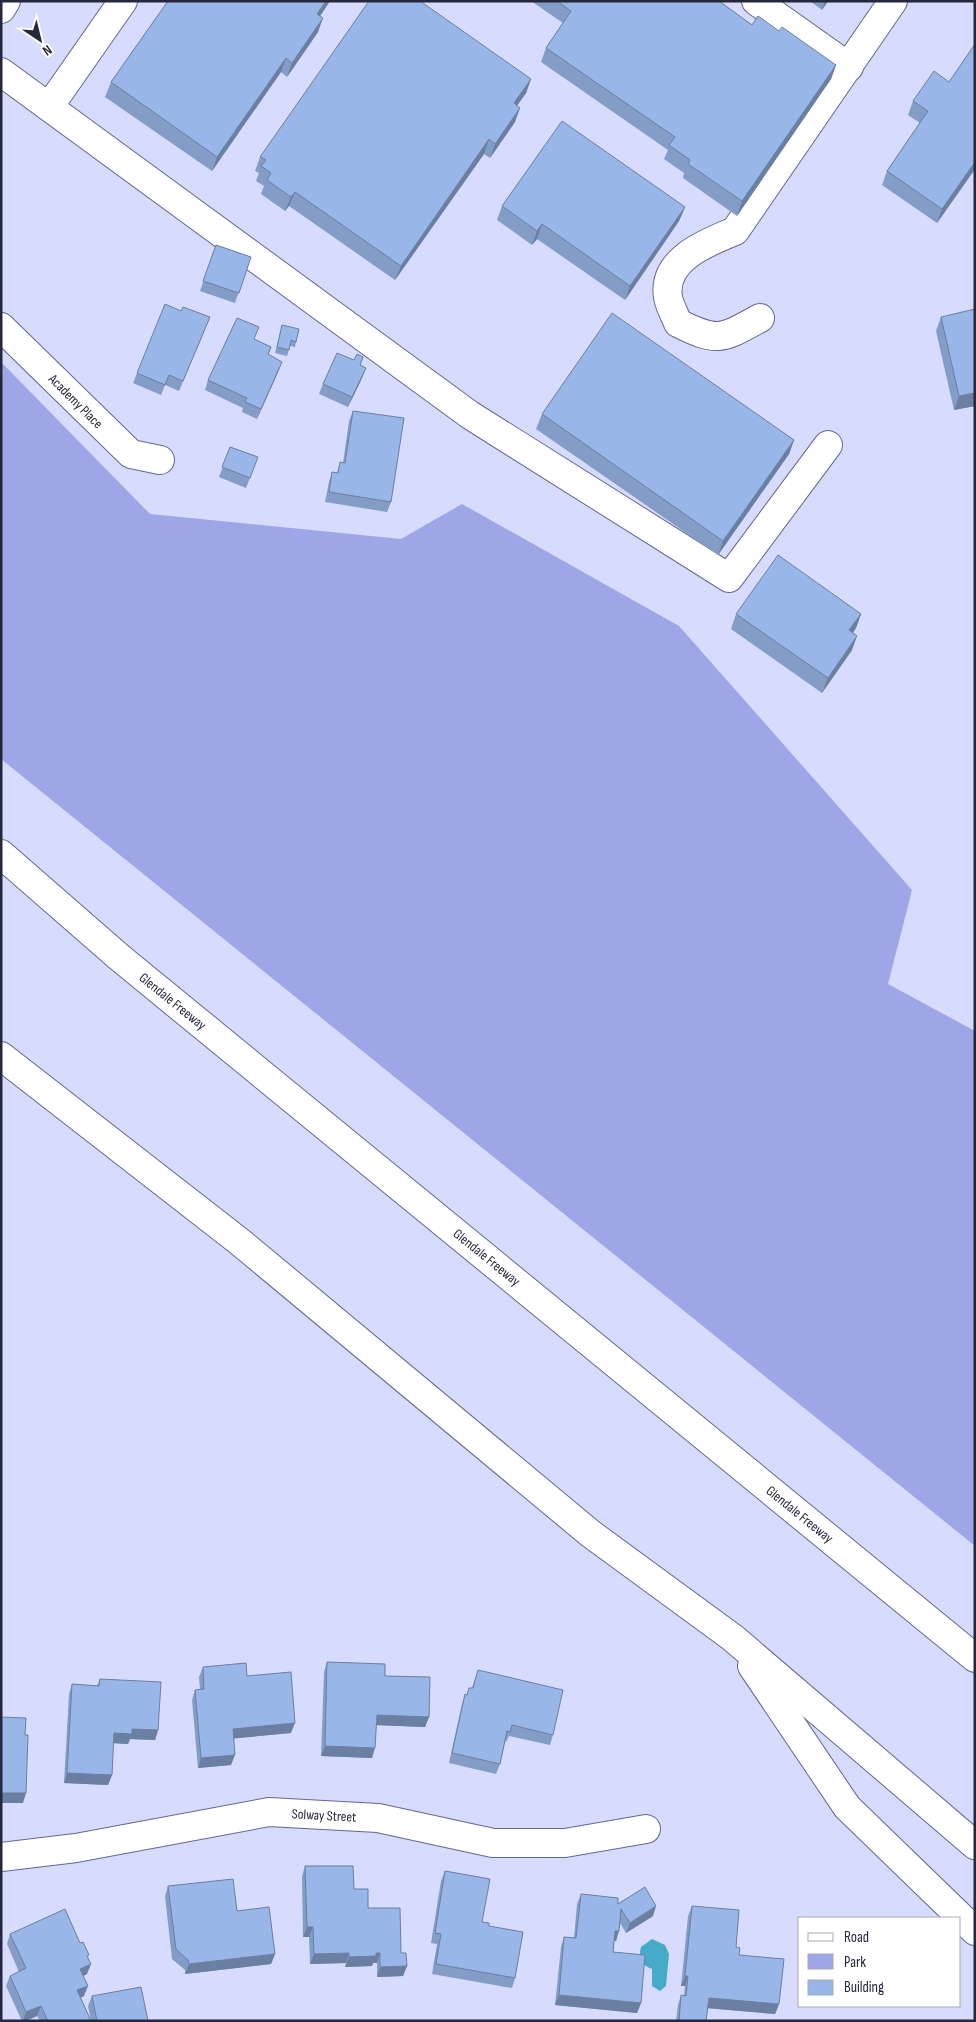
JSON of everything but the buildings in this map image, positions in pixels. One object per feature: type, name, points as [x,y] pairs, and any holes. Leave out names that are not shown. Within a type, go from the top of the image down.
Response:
[{"type":"main road","points":[[1,8],[6,1]]},
{"type":"main road","points":[[49,106],[123,1]]},
{"type":"main road","points":[[756,1],[849,67]]},
{"type":"main road","points":[[760,318],[728,336],[703,336],[678,322],[668,296],[670,274],[684,258],[708,242],[735,232],[893,1]]},
{"type":"main road","points":[[1,72],[470,415],[728,578],[828,445]]},
{"type":"main road","name":"Academy Place","points":[[1,327],[130,454],[160,460]]},
{"type":"main road","name":"Glendale Freeway","points":[[1,854],[119,957],[975,1658]]},
{"type":"main road","points":[[1,1056],[240,1242],[591,1534],[733,1638],[975,1845]]},
{"type":"main road","points":[[733,1638],[847,1807],[961,1917]]},
{"type":"main road","name":"Solway Street","points":[[1,1856],[76,1848],[269,1812],[378,1818],[493,1843],[565,1843],[646,1829]]},
{"type":"main road","points":[[961,1917],[975,1931]]},
{"type":"green space","points":[[1,362],[150,514],[401,539],[462,504],[679,626],[912,890],[888,984],[975,1031],[975,1546],[1,759]]},
{"type":"shaded area","points":[[652,1939],[665,1945],[669,1954],[666,1986],[660,1991],[652,1986],[652,1969],[643,1963],[641,1958],[641,1947]]}]
